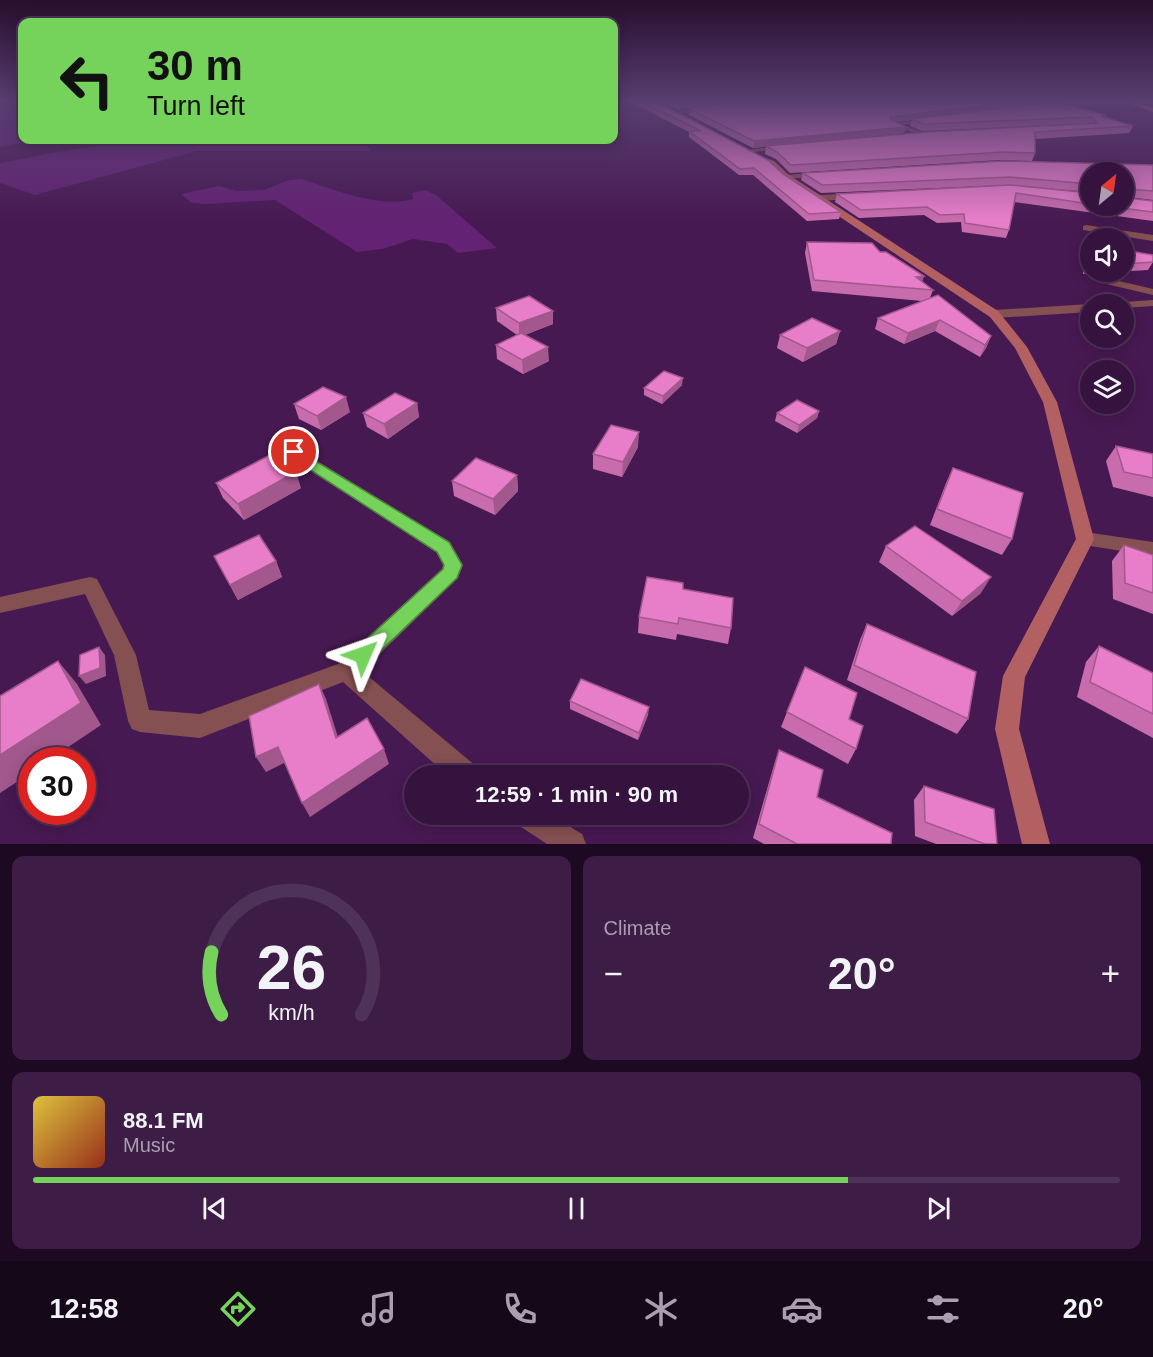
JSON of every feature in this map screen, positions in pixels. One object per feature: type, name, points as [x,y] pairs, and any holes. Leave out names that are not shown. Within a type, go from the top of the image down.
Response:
[{"type":"street","points":[[791,147],[741,148],[771,163],[786,177],[994,314],[1021,347],[1050,402],[1085,540],[1014,675],[1007,729],[1036,844]]},
{"type":"street","points":[[786,177],[833,174]]},
{"type":"street","points":[[821,198],[867,196]]},
{"type":"street","points":[[1134,235],[1153,238]]},
{"type":"street","points":[[1110,282],[1153,292]]},
{"type":"street","points":[[1134,304],[1153,303]]},
{"type":"street","points":[[994,314],[1080,309]]},
{"type":"street","points":[[0,605],[90,585],[125,655],[140,721],[200,726],[346,671],[451,573],[453,565],[443,547],[294,452]]},
{"type":"street","points":[[1085,540],[1153,549]]},
{"type":"street","points":[[346,671],[455,765]]},
{"type":"street","points":[[542,825],[572,844]]},
{"type":"shaded area","points":[[0,141],[18,141],[18,144],[0,147]]},
{"type":"shaded area","points":[[123,144],[365,144],[371,151],[197,151],[35,195],[0,183],[0,163],[80,148]]},
{"type":"shaded area","points":[[301,179],[371,200],[386,202],[413,199],[412,193],[425,190],[436,195],[497,248],[458,253],[447,244],[413,239],[382,249],[357,252],[275,200],[207,204],[192,203],[181,194],[219,186],[237,191],[264,190],[289,180]]},
{"type":"building","points":[[703,141],[732,141],[768,160],[783,174],[841,212],[809,214],[754,168],[740,169]]},
{"type":"building","points":[[819,141],[1035,141],[1035,153],[1003,152],[791,165],[777,152],[766,146]]},
{"type":"building","points":[[1003,161],[1080,163],[1080,183],[1010,177],[822,185],[803,173]]},
{"type":"building","points":[[1134,164],[1153,165],[1153,191],[1134,189]]},
{"type":"building","points":[[1010,185],[1080,192],[1080,203],[1016,193],[1009,230],[965,223],[964,214],[940,215],[927,207],[861,210],[837,194]]},
{"type":"building","points":[[1134,199],[1153,201],[1153,212],[1134,210]]},
{"type":"building","points":[[807,242],[872,243],[880,252],[886,252],[924,276],[916,277],[933,290],[814,280]]},
{"type":"building","points":[[1134,252],[1153,255],[1153,262],[1134,263]]},
{"type":"building","points":[[938,295],[991,336],[985,345],[940,320],[908,333],[878,318]]},
{"type":"building","points":[[529,296],[553,311],[519,323],[496,308]]},
{"type":"building","points":[[812,318],[840,331],[807,348],[780,335]]},
{"type":"building","points":[[521,333],[548,347],[522,360],[496,345]]},
{"type":"building","points":[[664,371],[683,378],[663,396],[644,388]]},
{"type":"building","points":[[323,387],[346,397],[317,416],[294,404]]},
{"type":"building","points":[[395,393],[417,403],[384,424],[363,413]]},
{"type":"building","points":[[797,400],[819,411],[799,425],[777,413]]},
{"type":"building","points":[[611,425],[639,432],[623,462],[593,454]]},
{"type":"building","points":[[1116,446],[1153,454],[1153,478],[1124,472]]},
{"type":"building","points":[[274,453],[296,472],[238,504],[216,483]]},
{"type":"building","points":[[476,458],[517,475],[493,499],[452,481]]},
{"type":"building","points":[[953,468],[1023,493],[1012,539],[937,509]]},
{"type":"building","points":[[915,526],[991,577],[962,601],[886,546]]},
{"type":"building","points":[[259,535],[276,561],[230,585],[214,556]]},
{"type":"building","points":[[1124,545],[1153,555],[1153,593],[1125,583]]},
{"type":"building","points":[[647,577],[683,583],[683,589],[733,598],[731,628],[679,618],[678,624],[639,617]]},
{"type":"building","points":[[867,624],[976,672],[968,719],[854,665]]},
{"type":"building","points":[[1099,646],[1153,673],[1153,714],[1090,682]]},
{"type":"building","points":[[99,647],[100,668],[79,676],[80,655]]},
{"type":"building","points":[[58,661],[81,703],[0,755],[0,696]]},
{"type":"building","points":[[805,667],[857,693],[849,719],[863,726],[856,749],[787,712]]},
{"type":"building","points":[[581,679],[649,707],[639,733],[570,701]]},
{"type":"building","points":[[319,684],[336,738],[367,718],[384,749],[302,803],[278,747],[256,757],[249,716]]},
{"type":"building","points":[[779,750],[823,770],[817,797],[892,833],[891,844],[797,844],[759,824]]},
{"type":"building","points":[[924,786],[994,809],[997,844],[985,844],[925,822]]},
{"type":"route","points":[[294,452],[443,547],[453,565],[451,573],[363,655]]}]
